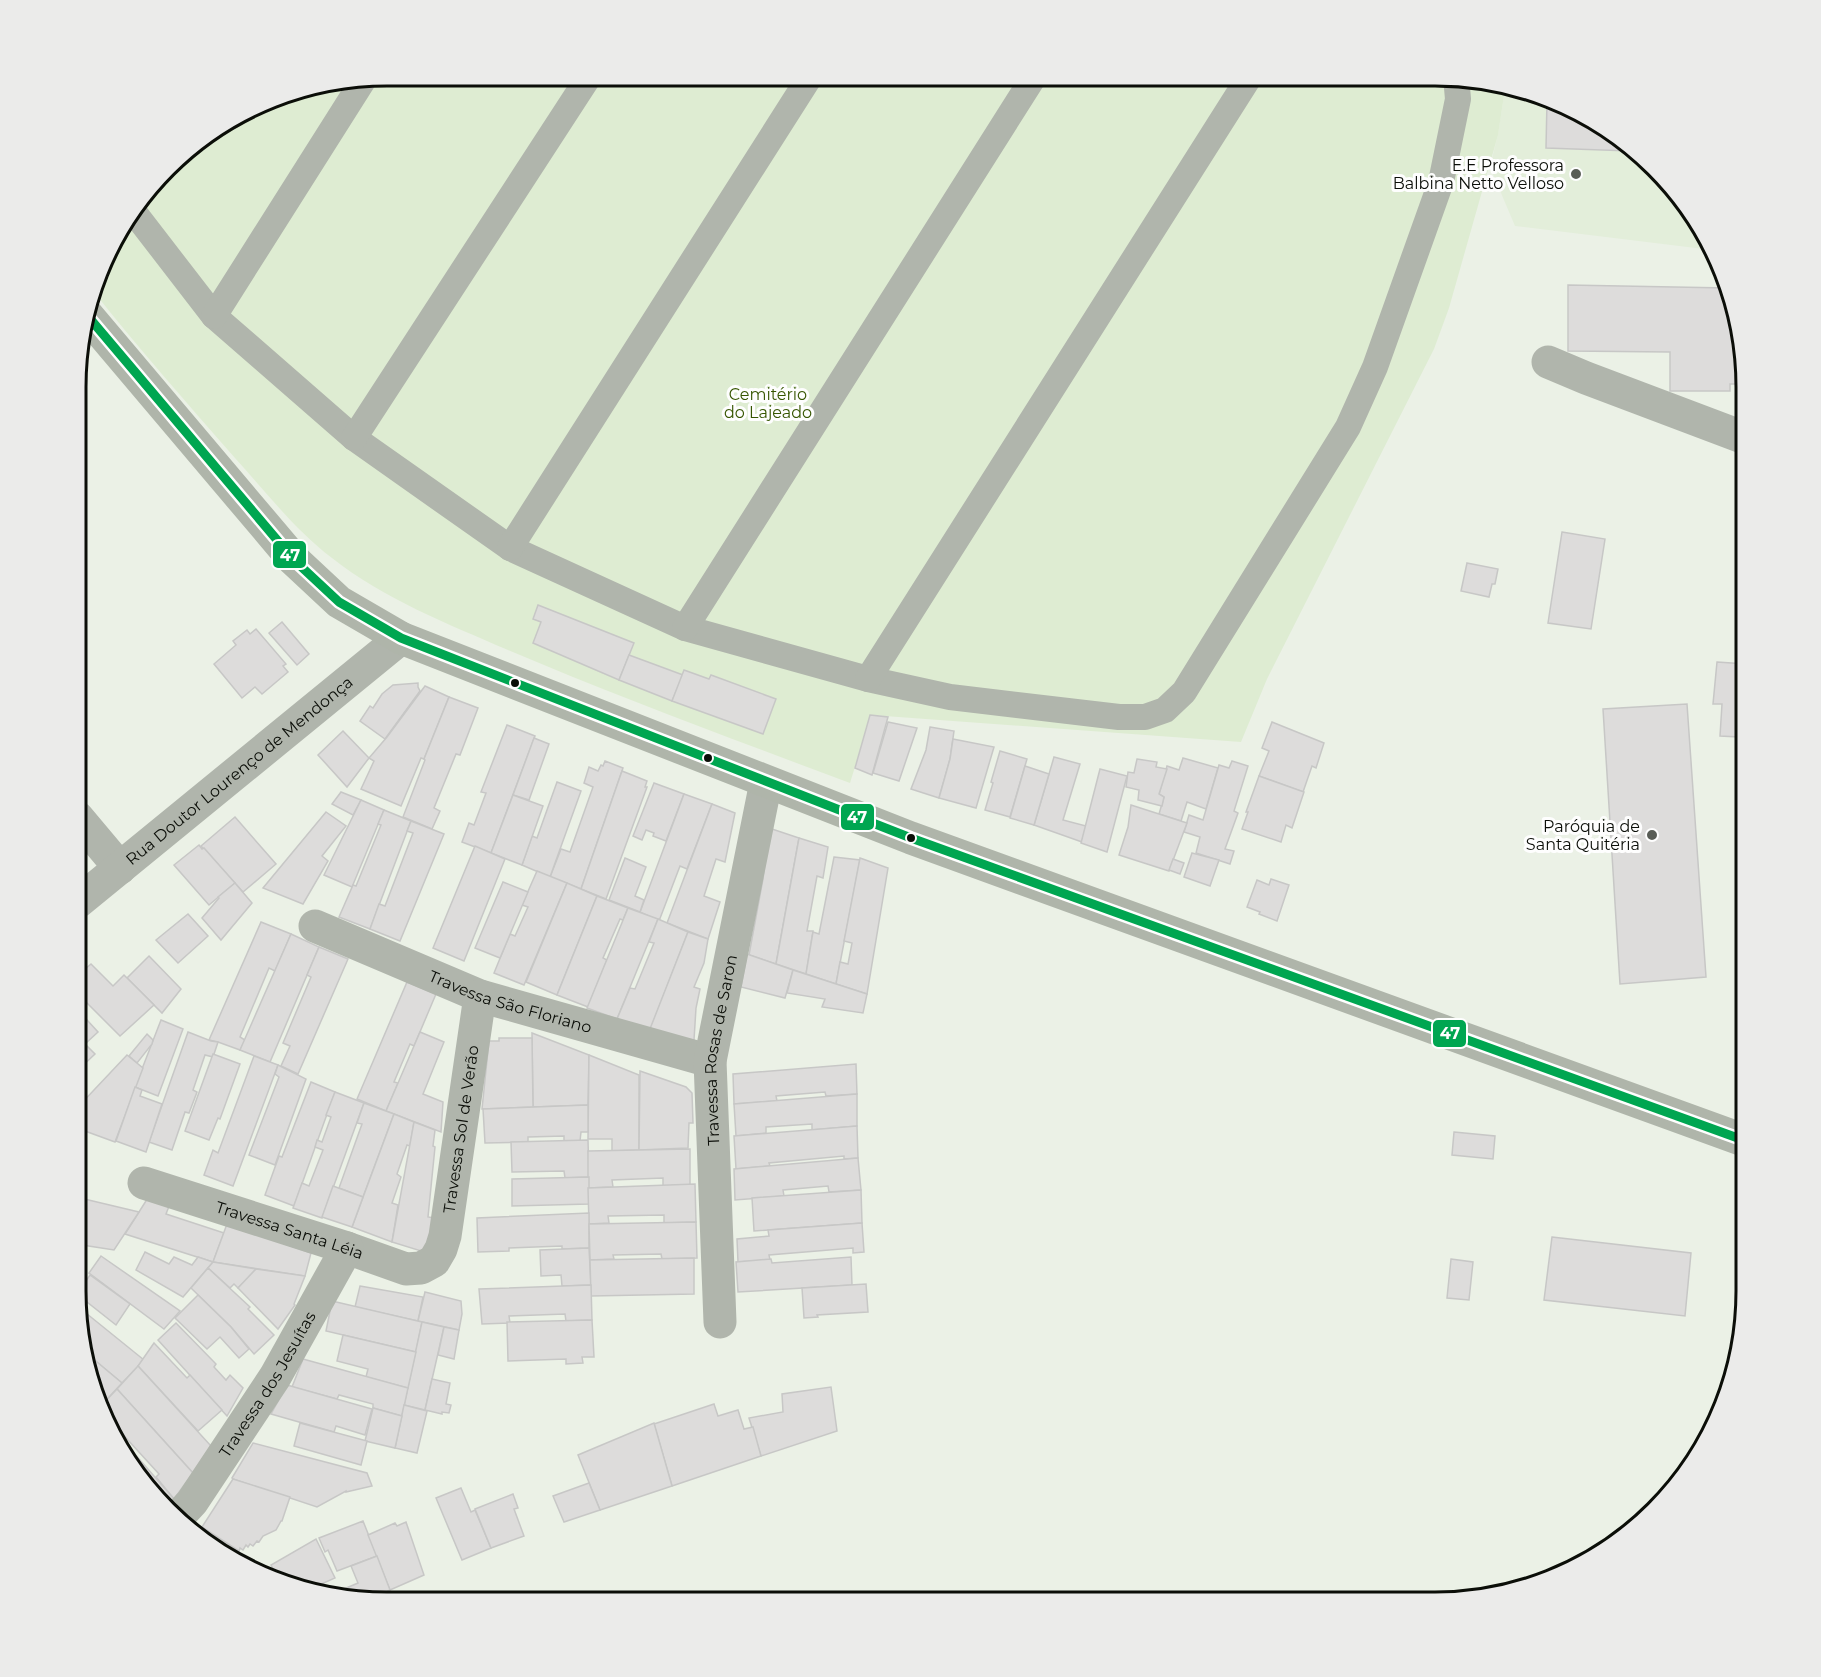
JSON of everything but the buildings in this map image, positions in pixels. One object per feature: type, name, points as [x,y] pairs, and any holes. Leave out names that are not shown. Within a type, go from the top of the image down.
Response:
[{"type":"main road","points":[[93,322],[294,560],[339,602],[401,638],[911,838],[1736,1137]]},
{"type":"street","points":[[1548,362],[1736,435]]},
{"type":"street","name":"Rua Doutor Lourenço de Mendonça","points":[[86,896],[401,638]]},
{"type":"street","name":"Travessa Rosas de Saron","points":[[720,1322],[710,1061],[766,782]]},
{"type":"street","points":[[86,828],[120,868]]},
{"type":"street","name":"Travessa São Floriano","points":[[315,926],[480,996],[710,1061]]},
{"type":"street","name":"Travessa Sol de Verão","points":[[434,1261],[441,1249],[444,1236],[480,996]]},
{"type":"street","name":"Travessa Santa Léia","points":[[144,1182],[406,1269],[422,1268],[434,1261]]},
{"type":"street","name":"Travessa dos Jesuítas","points":[[183,1512],[192,1503],[275,1377],[347,1248]]},
{"type":"lane","points":[[354,438],[583,86]]},
{"type":"lane","points":[[510,548],[804,86]]},
{"type":"lane","points":[[685,628],[1028,86]]},
{"type":"lane","points":[[868,679],[1244,86]]},
{"type":"lane","points":[[138,217],[214,316],[354,438],[510,548],[685,628],[868,679],[950,697],[1119,717],[1144,717],[1165,710],[1184,692],[1348,427],[1375,367],[1441,182],[1458,99],[1457,86]]},
{"type":"lane","points":[[214,316],[359,87]]},
{"type":"shaded area","name":"E.E Professora Balbina Netto Velloso","points":[[1504,94],[1550,108],[1585,126],[1633,160],[1661,188],[1685,219],[1702,249],[1515,226],[1490,167]]},
{"type":"green space","name":"Cemitério do Lajeado","points":[[367,86],[1454,86],[1504,94],[1498,135],[1449,308],[1434,349],[1267,679],[1241,742],[871,715],[850,783],[550,668],[417,610],[352,573],[318,547],[281,510],[99,298],[108,271],[126,236],[160,188],[188,160],[236,126],[271,108],[328,91]]},
{"type":"transit line","name":"47","points":[[93,322],[294,560],[339,602],[401,638],[911,838],[1736,1137]]},
{"type":"place","name":"E.E Professora Balbina Netto Velloso","points":[[1576,174]]},
{"type":"place","name":"Paróquia de Santa Quitéria","points":[[1652,835]]}]
